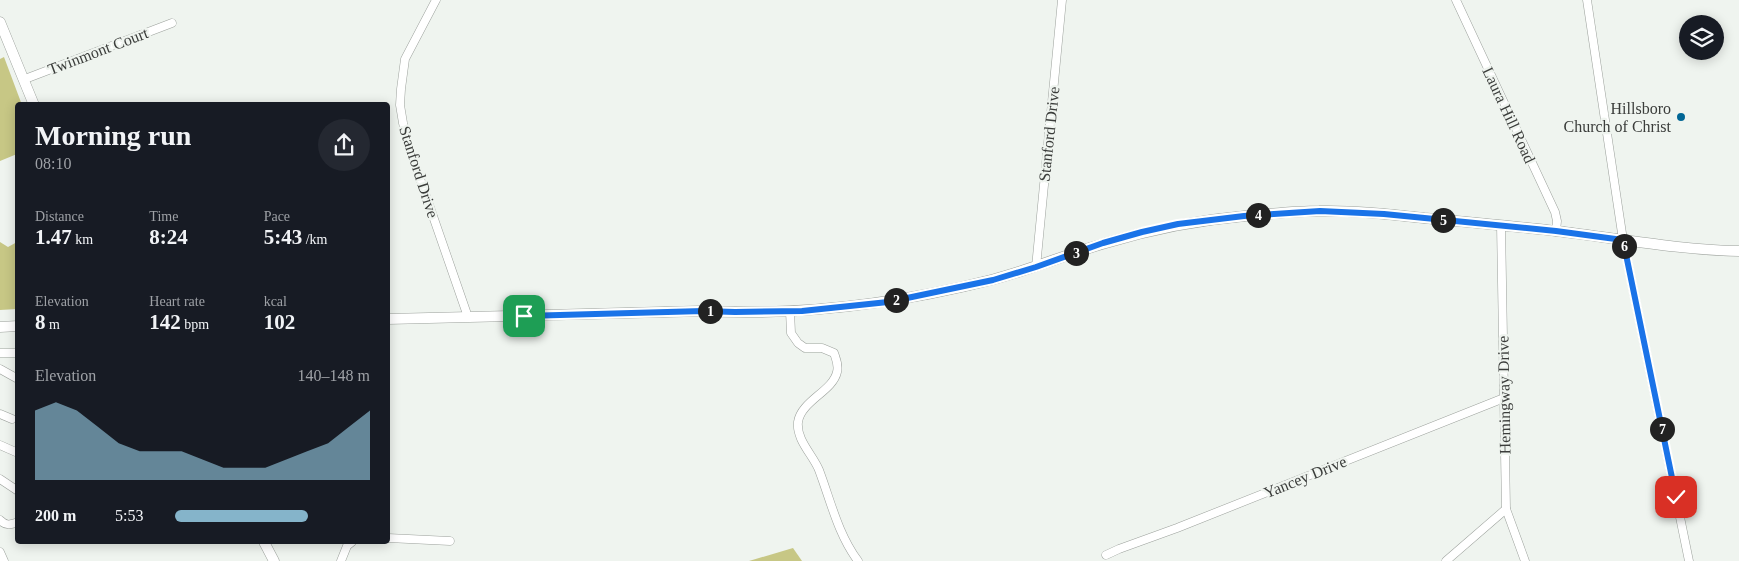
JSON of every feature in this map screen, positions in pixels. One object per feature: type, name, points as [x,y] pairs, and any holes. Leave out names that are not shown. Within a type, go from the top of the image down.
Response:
[{"type":"main road","points":[[0,22],[33,102]]},
{"type":"main road","points":[[390,320],[703,311],[802,311],[888,302],[993,280],[1142,232],[1181,224],[1244,216],[1320,211],[1384,214],[1501,225],[1623,240],[1739,251]]},
{"type":"main road","points":[[0,327],[15,326]]},
{"type":"main road","points":[[265,544],[274,561]]},
{"type":"street","name":"Stanford Drive","points":[[436,0],[405,59],[400,105],[408,144],[468,317]]},
{"type":"street","name":"Stanford Drive","points":[[1036,267],[1062,0]]},
{"type":"street","name":"Laura Hill Road","points":[[1456,0],[1555,212],[1557,221],[1556,231]]},
{"type":"street","points":[[1587,0],[1623,240],[1689,561]]},
{"type":"street","name":"Twinmont Court","points":[[25,79],[172,23]]},
{"type":"street","name":"Hemingway Drive","points":[[1501,225],[1506,509],[1525,561]]},
{"type":"street","points":[[790,311],[791,333],[798,342],[805,348],[822,348],[834,353],[837,362],[837,373],[830,383],[802,411],[798,421],[798,432],[818,468],[839,528],[848,547],[858,561]]},
{"type":"street","points":[[0,353],[15,353]]},
{"type":"street","points":[[0,369],[15,377]]},
{"type":"street","name":"Yancey Drive","points":[[1106,555],[1504,398]]},
{"type":"street","points":[[0,414],[12,419]]},
{"type":"street","points":[[0,445],[15,452]]},
{"type":"street","points":[[0,479],[15,489]]},
{"type":"street","points":[[1446,561],[1506,509]]},
{"type":"street","points":[[0,520],[4,524],[15,523]]},
{"type":"street","points":[[390,538],[450,541]]},
{"type":"street","points":[[341,561],[350,544]]},
{"type":"street","points":[[0,552],[4,561]]},
{"type":"shaded area","points":[[4,57],[21,102],[15,102],[15,155],[0,161],[0,59]]},
{"type":"shaded area","points":[[0,242],[8,247],[15,243],[15,309],[0,310]]},
{"type":"shaded area","points":[[793,548],[802,561],[749,561]]},
{"type":"place","name":"Hillsboro Church of Christ","points":[[1681,117]]},
{"type":"route","points":[[524,316],[703,311],[780,312],[888,302],[993,280],[1142,232],[1178,224],[1244,216],[1320,211],[1384,214],[1556,231],[1623,240],[1676,497]]}]
